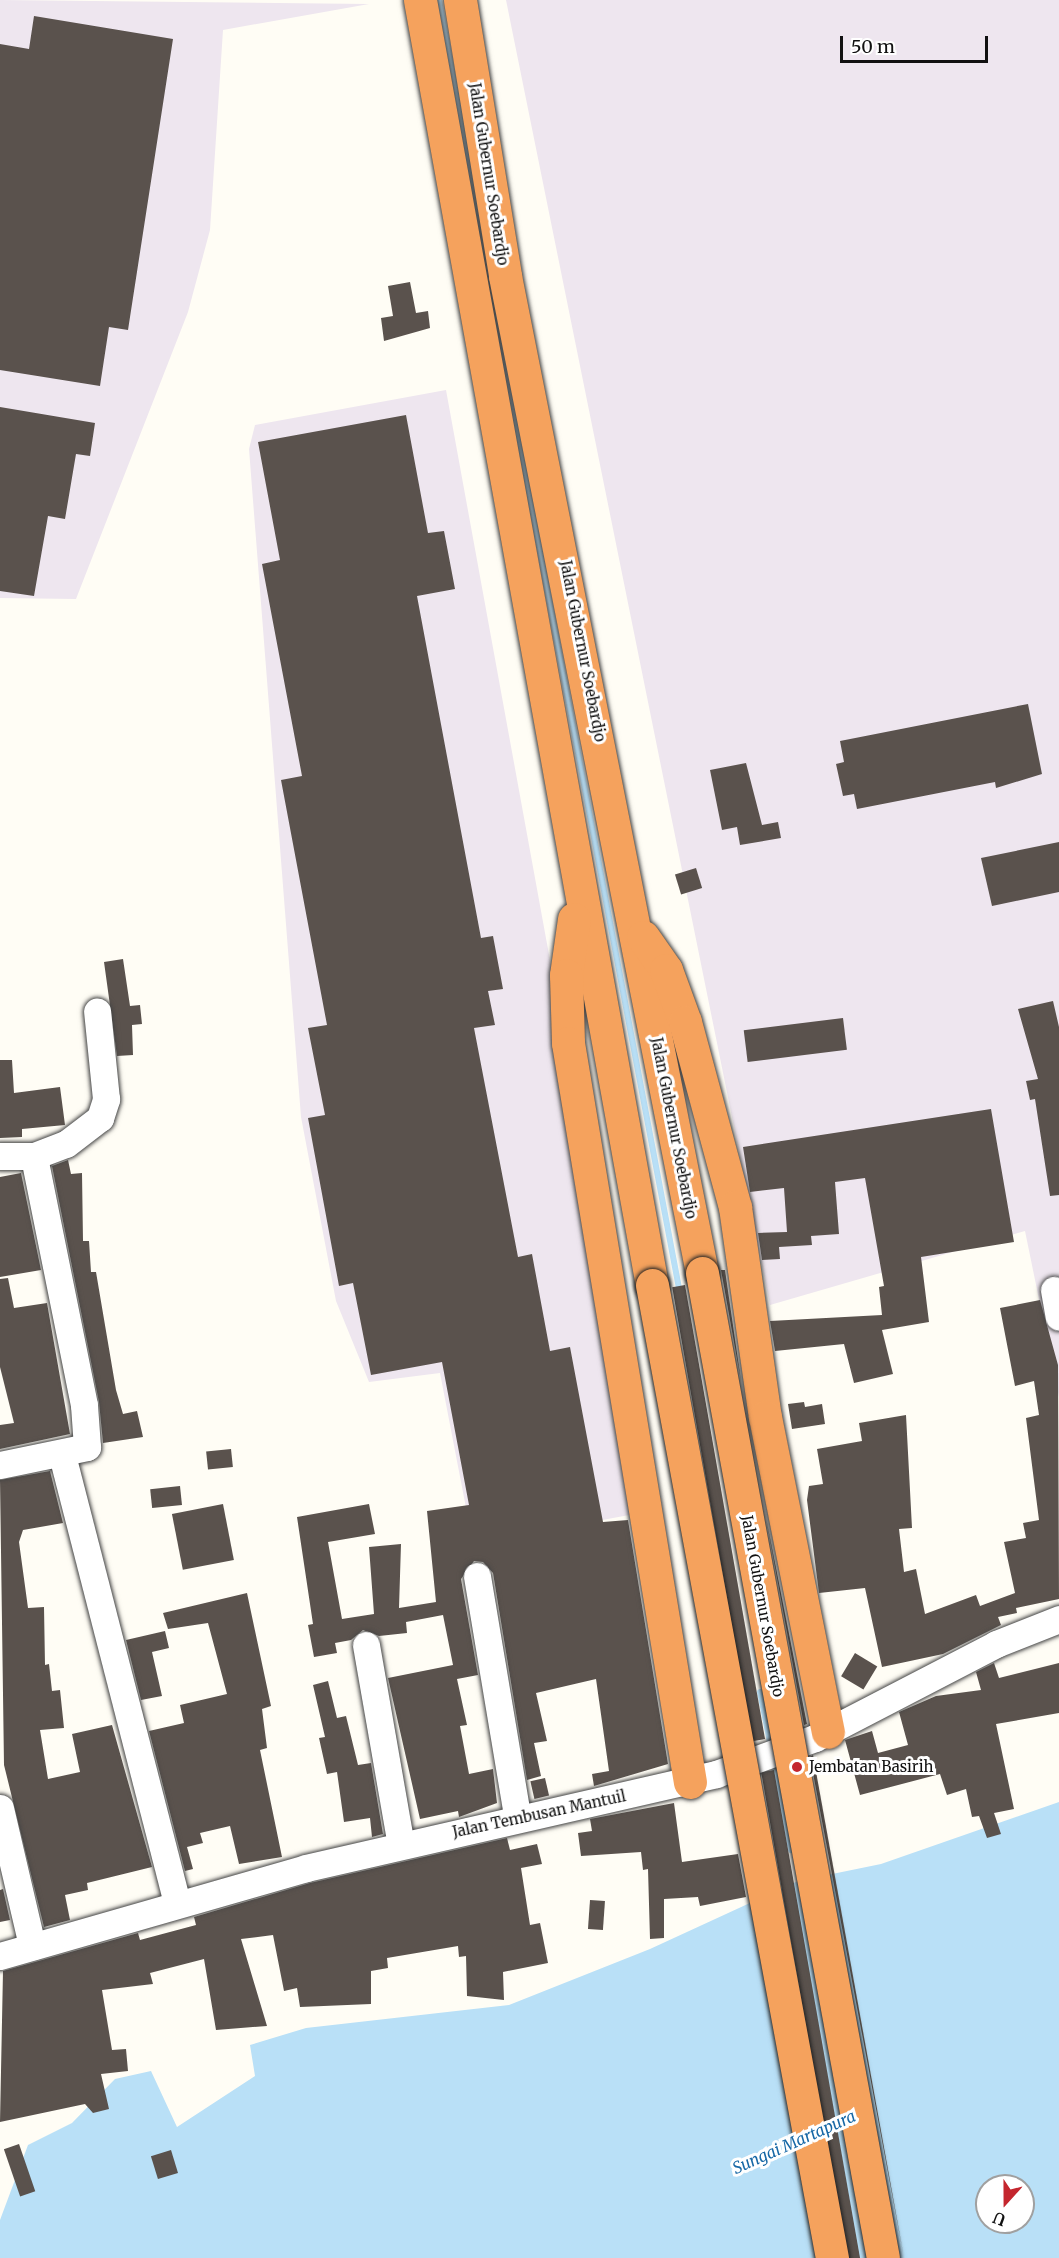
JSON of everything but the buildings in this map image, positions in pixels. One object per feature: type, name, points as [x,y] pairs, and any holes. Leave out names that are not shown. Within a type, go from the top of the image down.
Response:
[{"type":"highway","points":[[420,0],[508,471],[578,889],[831,2258]]},
{"type":"highway","name":"Jalan Gubernur Soebardjo","points":[[460,0],[505,276],[702,1273],[883,2258]]},
{"type":"highway","points":[[578,889],[565,1005],[595,1207],[690,1782]]},
{"type":"highway","points":[[635,926],[666,970],[685,1022],[735,1207],[765,1418],[828,1732]]},
{"type":"highway","points":[[595,1207],[637,1200]]},
{"type":"street","points":[[0,1156],[34,1156],[80,1138],[105,1108],[97,1011]]},
{"type":"street","points":[[0,1465],[62,1455],[87,1447],[84,1405],[34,1156]]},
{"type":"street","points":[[1054,1290],[1059,1317]]},
{"type":"street","points":[[62,1455],[177,1902]]},
{"type":"street","points":[[477,1576],[516,1816]]},
{"type":"street","name":"Jalan Tembusan Mantuil","points":[[0,1956],[177,1902],[516,1816],[690,1782],[828,1732],[996,1644],[1059,1619]]},
{"type":"street","points":[[366,1645],[401,1845]]},
{"type":"street","points":[[0,1808],[32,1946]]},
{"type":"shaded area","points":[[0,0],[369,4],[223,30],[210,230],[188,312],[76,599],[0,598]]},
{"type":"shaded area","points":[[506,0],[1059,0],[1059,1397],[1025,1231],[770,1305]]},
{"type":"shaded area","points":[[446,390],[595,1207],[640,1513],[473,1544],[440,1373],[369,1382],[336,1301],[301,1117],[249,449],[255,425]]},
{"type":"water","name":"Sungai Martapura","points":[[1059,1802],[1059,2258],[0,2258],[0,2220],[28,2145],[72,2123],[115,2079],[151,2071],[177,2127],[255,2076],[250,2045],[306,2028],[509,2005],[650,1949],[798,1881],[881,1864]]},
{"type":"waterway","points":[[439,0],[486,259]]},
{"type":"waterway","points":[[493,302],[680,1294]]},
{"type":"waterway","points":[[760,1692],[771,1747]]},
{"type":"waterway","points":[[773,1760],[791,1850]]},
{"type":"place","name":"Jembatan Basirih","points":[[797,1767]]}]
